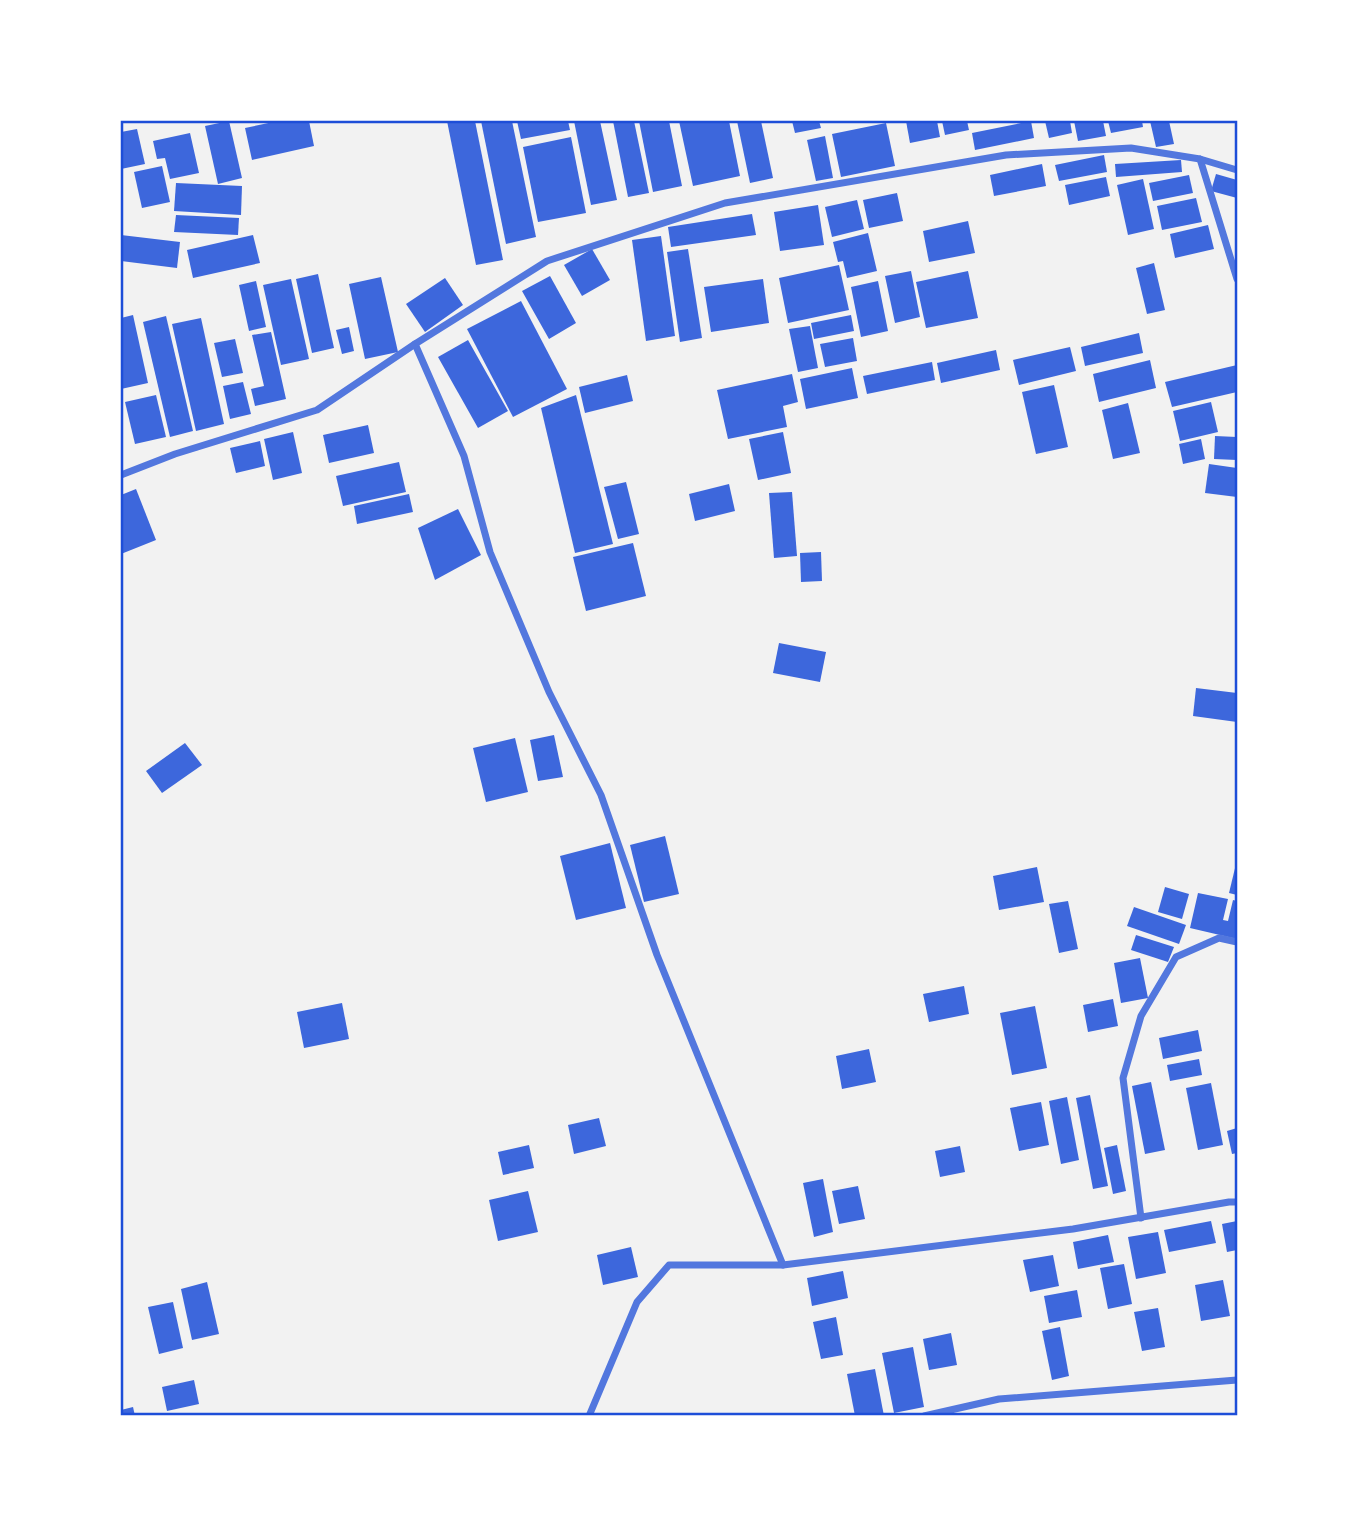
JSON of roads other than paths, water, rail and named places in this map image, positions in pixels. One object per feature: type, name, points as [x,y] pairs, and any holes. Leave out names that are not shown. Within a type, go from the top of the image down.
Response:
[{"type":"street","points":[[121,475],[175,454],[317,410],[415,344],[547,261],[725,203],[1006,155],[1131,148],[1200,159],[1237,170]]},
{"type":"street","points":[[1200,159],[1237,279]]},
{"type":"street","points":[[415,344],[464,456],[490,552],[549,692],[601,795],[657,955],[783,1265]]},
{"type":"street","points":[[1141,1218],[1123,1078],[1141,1016],[1176,957],[1219,938],[1237,942]]},
{"type":"street","points":[[589,1416],[637,1302],[669,1265],[783,1265],[1073,1230],[1237,1202]]},
{"type":"street","points":[[924,1416],[999,1399],[1237,1380]]}]
